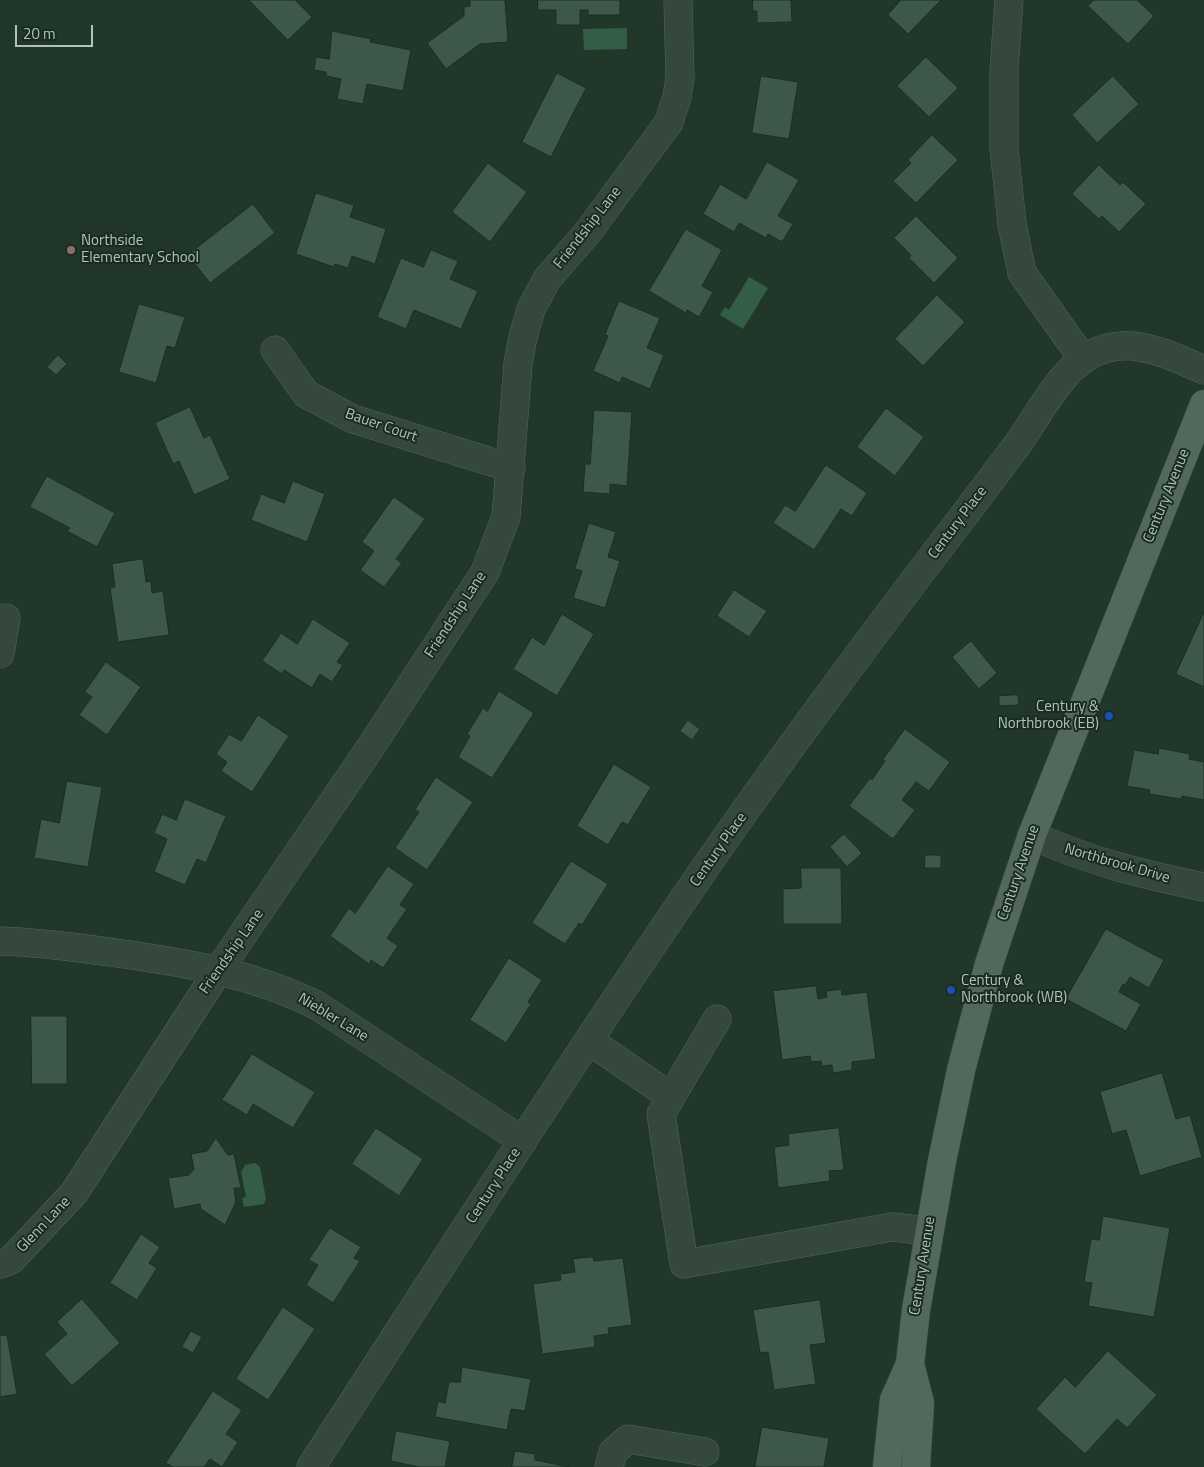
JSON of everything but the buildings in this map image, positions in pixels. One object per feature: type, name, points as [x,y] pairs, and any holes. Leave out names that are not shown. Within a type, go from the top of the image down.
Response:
[{"type":"main road","name":"Century Avenue","points":[[888,1467],[894,1400],[910,1364],[928,1231],[966,1052],[989,964],[1032,834],[1204,404]]},
{"type":"main road","name":"Century Avenue","points":[[910,1364],[920,1403],[916,1467]]},
{"type":"street","name":"Friendship Lane","points":[[83,1179],[218,971],[359,764],[485,572],[506,518],[518,364],[522,337],[531,309],[547,279],[588,232],[668,122],[677,97],[680,78],[678,0]]},
{"type":"street","points":[[1009,0],[1004,70],[1004,148],[1012,224],[1022,273],[1083,359]]},
{"type":"street","name":"Century Place","points":[[311,1467],[523,1141],[716,853],[857,656],[1017,445],[1066,375],[1083,359],[1101,349],[1121,344],[1136,345],[1204,370]]},
{"type":"street","name":"Bauer Court","points":[[275,350],[306,394],[353,419],[510,468]]},
{"type":"street","points":[[0,654],[6,618]]},
{"type":"street","name":"Northbrook Drive","points":[[1032,834],[1064,850],[1114,866],[1204,887]]},
{"type":"street","name":"Niebler Lane","points":[[0,941],[31,942],[155,958],[250,978],[296,995],[318,1006],[523,1141]]},
{"type":"street","points":[[717,1019],[661,1114],[684,1264],[892,1227],[928,1231]]},
{"type":"street","points":[[590,1041],[671,1097]]},
{"type":"street","name":"Glenn Lane","points":[[0,1264],[11,1260],[74,1192],[83,1179]]},
{"type":"street","points":[[609,1467],[612,1452],[628,1439],[705,1452]]},
{"type":"shaded area","points":[[627,28],[627,49],[584,50],[583,29]]},
{"type":"shaded area","points":[[749,277],[768,288],[743,329],[720,315],[725,307],[729,310]]},
{"type":"shaded area","points":[[255,1163],[260,1167],[266,1199],[264,1204],[244,1207],[242,1198],[246,1197],[241,1172],[245,1165]]},
{"type":"place","name":"Northside Elementary School","points":[[71,250]]},
{"type":"place","name":"Century & Northbrook (EB)","points":[[1109,716]]},
{"type":"place","name":"Century & Northbrook (WB)","points":[[951,990]]}]
